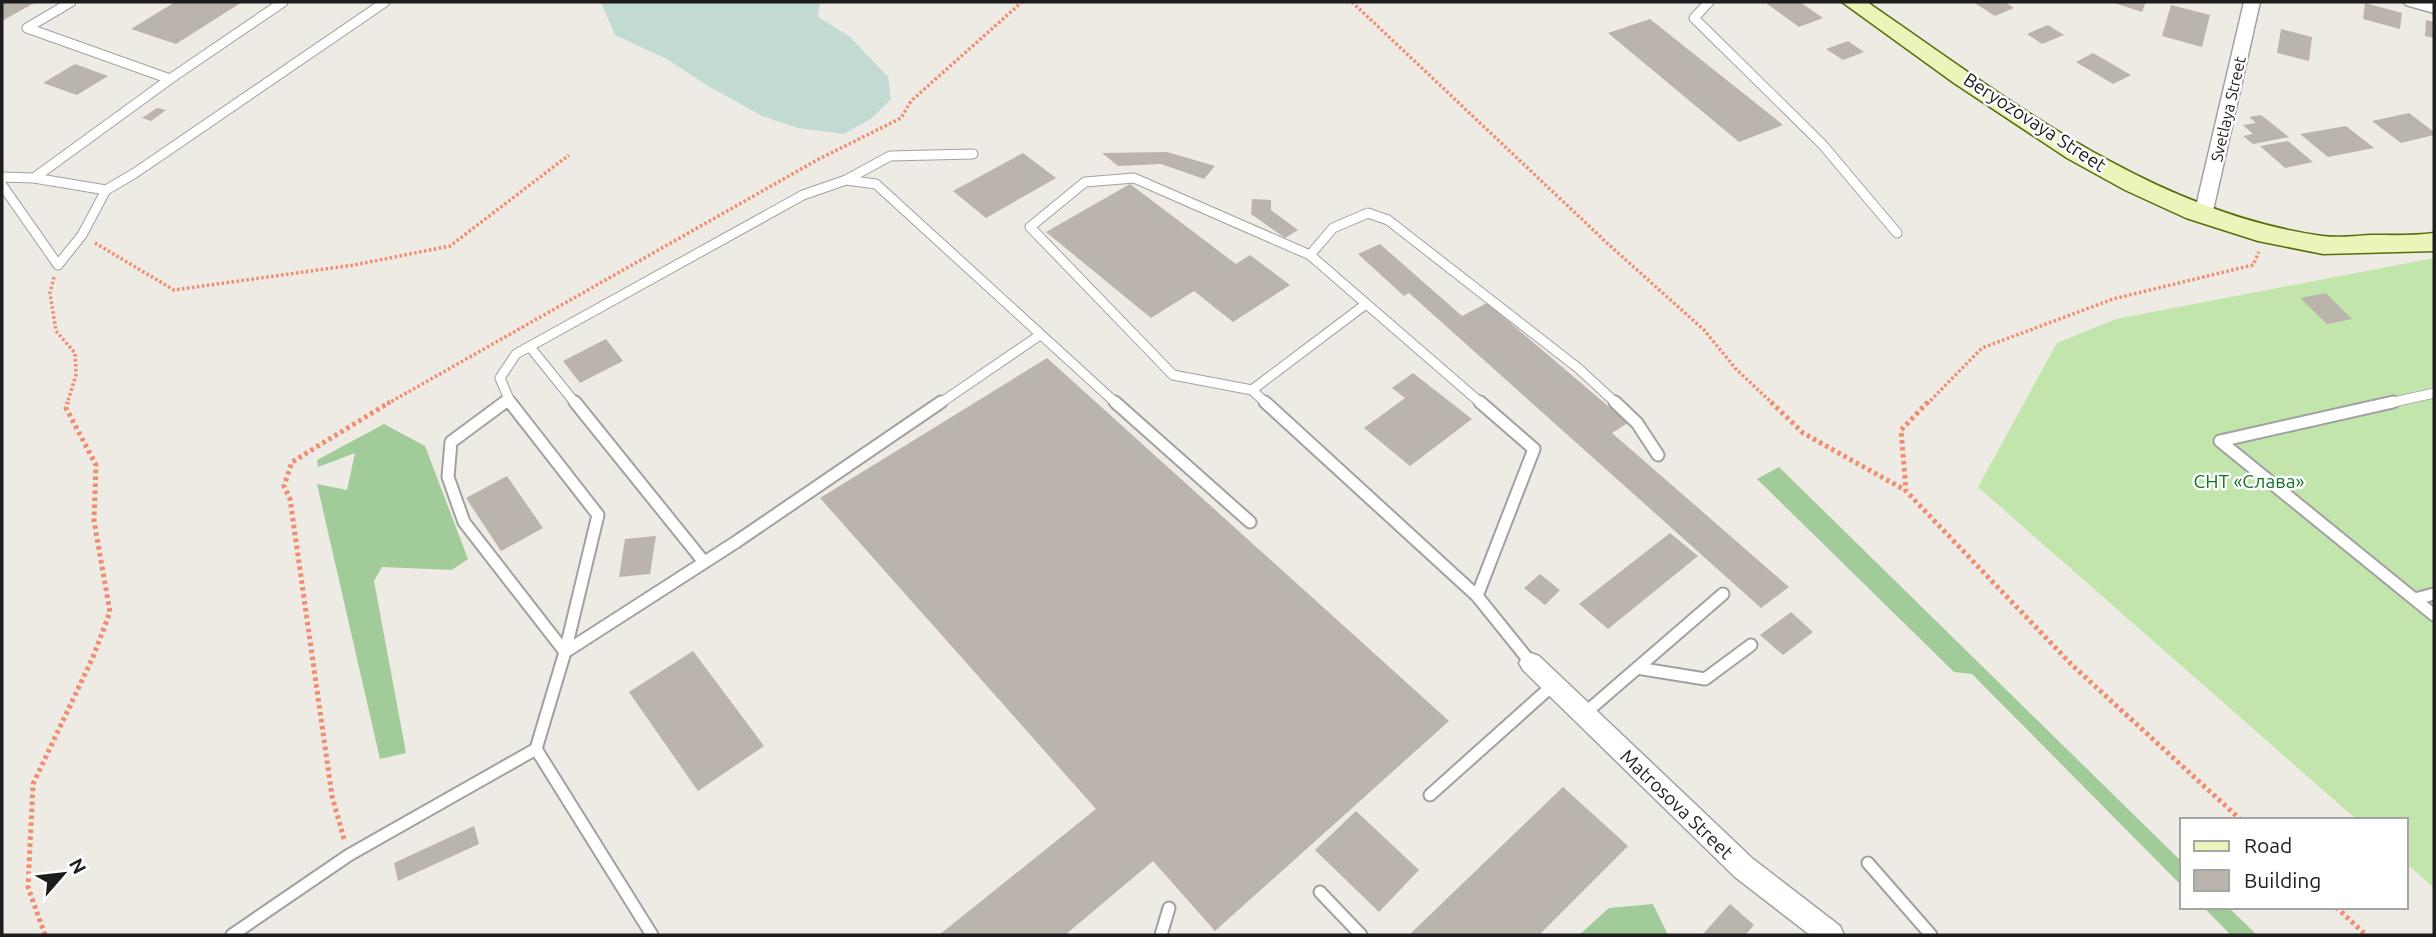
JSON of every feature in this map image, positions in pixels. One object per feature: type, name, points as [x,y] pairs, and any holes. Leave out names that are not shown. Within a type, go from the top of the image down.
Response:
[{"type":"main road","name":"Beryozovaya Street","points":[[1853,2],[2074,152],[2160,197],[2203,215],[2266,235],[2326,245],[2434,242]]},
{"type":"street","name":"Svetlaya Street","points":[[2203,215],[2252,2]]},
{"type":"street","points":[[2411,2],[2434,8]]},
{"type":"street","name":"Matrosova Street","points":[[1531,663],[1744,868],[1831,935]]},
{"type":"lane","points":[[71,2],[27,28],[170,79]]},
{"type":"lane","points":[[34,178],[170,79],[283,2]]},
{"type":"lane","points":[[2,185],[58,265],[82,235],[106,190],[135,173],[385,2]]},
{"type":"lane","points":[[1709,2],[1694,18],[1822,144],[1897,233]]},
{"type":"lane","points":[[232,935],[349,855],[536,748],[565,652],[598,515],[508,400],[500,378],[516,354],[803,195],[846,180],[890,156],[973,154]]},
{"type":"lane","points":[[2,177],[34,178],[106,190]]},
{"type":"lane","points":[[1478,596],[1534,449],[1310,255],[1134,178],[1085,182],[1030,227],[1172,375],[1252,390],[1478,596],[1531,663]]},
{"type":"lane","points":[[846,180],[876,184],[1250,522]]},
{"type":"lane","points":[[1310,255],[1333,228],[1368,213],[1388,220],[1578,368],[1637,423],[1658,454]]},
{"type":"lane","points":[[1252,390],[1366,304]]},
{"type":"lane","points":[[565,652],[704,562],[1040,335]]},
{"type":"lane","points":[[530,347],[704,562]]},
{"type":"lane","points":[[2434,393],[2220,440],[2434,615]]},
{"type":"lane","points":[[508,400],[451,442],[448,477],[464,522],[565,652]]},
{"type":"lane","points":[[1584,714],[1723,594]]},
{"type":"lane","points":[[2415,599],[2434,594]]},
{"type":"lane","points":[[1637,668],[1705,679],[1751,645]]},
{"type":"lane","points":[[1430,795],[1553,685]]},
{"type":"lane","points":[[536,748],[652,935]]},
{"type":"lane","points":[[1868,863],[1931,935]]},
{"type":"lane","points":[[1320,892],[1362,935]]},
{"type":"lane","points":[[1161,935],[1169,908]]},
{"type":"path","points":[[1352,2],[1607,243],[1704,330],[1736,369],[1803,433],[1906,491],[2072,665],[2239,818]]},
{"type":"path","points":[[82,235],[174,290],[354,265],[450,246],[569,155]]},
{"type":"path","points":[[1906,491],[1901,430],[1982,348],[2113,299],[2253,265],[2266,235]]},
{"type":"path","points":[[44,935],[28,887],[33,784],[93,657],[110,612],[94,521],[96,464],[66,408],[76,375],[75,353],[57,331],[50,293],[58,265]]},
{"type":"path","points":[[306,612],[332,796],[349,855]]},
{"type":"path","points":[[2338,909],[2366,935]]},
{"type":"green space","name":"СНТ «Слава»","points":[[2434,258],[2434,888],[2408,865],[2408,818],[2355,818],[1978,487],[2057,343],[2116,319]]},
{"type":"green space","points":[[384,424],[425,446],[468,559],[452,570],[382,567],[374,581],[406,753],[380,759],[317,484],[347,490],[355,453],[318,467],[317,460]]},
{"type":"green space","points":[[1779,467],[2180,860],[2180,884],[1972,674],[1954,672],[1757,479]]},
{"type":"green space","points":[[1653,904],[1668,935],[1579,935],[1609,908]]},
{"type":"green space","points":[[2205,909],[2230,909],[2257,935],[2231,935]]},
{"type":"shaded area","points":[[601,2],[820,2],[818,17],[849,36],[888,77],[891,99],[872,118],[844,134],[798,128],[762,116],[667,59],[615,35]]},
{"type":"building","points":[[2,2],[36,2],[2,21]]},
{"type":"building","points":[[175,2],[242,2],[176,44],[131,29]]},
{"type":"building","points":[[1800,2],[1823,18],[1799,27],[1766,3]]},
{"type":"building","points":[[1973,2],[2004,2],[2014,8],[1995,16]]},
{"type":"building","points":[[2111,2],[2146,2],[2142,12]]},
{"type":"building","points":[[2365,3],[2402,13],[2400,29],[2363,19]]},
{"type":"building","points":[[2171,5],[2210,15],[2202,47],[2162,36]]},
{"type":"building","points":[[1650,19],[1783,125],[1739,142],[1608,33]]},
{"type":"building","points":[[2426,20],[2434,22],[2434,38],[2425,36]]},
{"type":"building","points":[[2048,25],[2064,35],[2042,44],[2027,34]]},
{"type":"building","points":[[2281,29],[2312,37],[2309,61],[2277,53]]},
{"type":"building","points":[[1848,41],[1864,52],[1843,60],[1826,49]]},
{"type":"building","points":[[2093,53],[2131,75],[2113,84],[2076,62]]},
{"type":"building","points":[[75,64],[108,76],[77,95],[43,83]]},
{"type":"building","points":[[157,108],[166,110],[151,121],[142,118]]},
{"type":"building","points":[[2409,113],[2434,132],[2434,135],[2401,143],[2372,121]]},
{"type":"building","points":[[2261,115],[2289,137],[2253,144],[2243,136],[2253,134],[2243,125],[2256,123],[2249,117]]},
{"type":"building","points":[[2346,126],[2374,148],[2328,157],[2300,134]]},
{"type":"building","points":[[2288,141],[2313,162],[2285,168],[2260,146]]},
{"type":"building","points":[[1167,152],[1215,166],[1204,179],[1161,164],[1118,166],[1102,153]]},
{"type":"building","points":[[1023,153],[1056,178],[986,218],[953,191]]},
{"type":"building","points":[[1130,184],[1236,264],[1250,255],[1290,285],[1233,322],[1194,291],[1151,318],[1046,232]]},
{"type":"building","points":[[1252,199],[1271,200],[1271,210],[1298,230],[1285,238],[1251,214]]},
{"type":"building","points":[[1380,244],[1462,316],[1487,303],[1628,423],[1612,433],[1789,587],[1761,608],[1409,293],[1404,296],[1358,254]]},
{"type":"building","points":[[2326,293],[2352,319],[2327,324],[2300,298]]},
{"type":"building","points":[[606,339],[623,361],[580,383],[563,361]]},
{"type":"building","points":[[1047,358],[1449,721],[1215,931],[1153,861],[1065,935],[939,935],[1096,809],[820,498]]},
{"type":"building","points":[[1413,373],[1472,419],[1410,466],[1364,428],[1405,398],[1392,388]]},
{"type":"building","points":[[507,476],[543,528],[501,551],[466,498]]},
{"type":"building","points":[[1670,533],[1698,556],[1608,629],[1579,604]]},
{"type":"building","points":[[656,536],[650,574],[619,577],[625,539]]},
{"type":"building","points":[[1540,574],[1560,590],[1545,605],[1524,588]]},
{"type":"building","points":[[1791,612],[1813,632],[1783,655],[1760,635]]},
{"type":"building","points":[[693,651],[764,746],[698,791],[629,692]]},
{"type":"building","points":[[1563,787],[1628,846],[1539,935],[1409,935]]},
{"type":"building","points":[[1356,811],[1419,870],[1379,912],[1315,850]]},
{"type":"building","points":[[474,826],[479,844],[398,881],[394,863]]},
{"type":"building","points":[[1730,904],[1754,925],[1745,935],[1702,935]]}]
